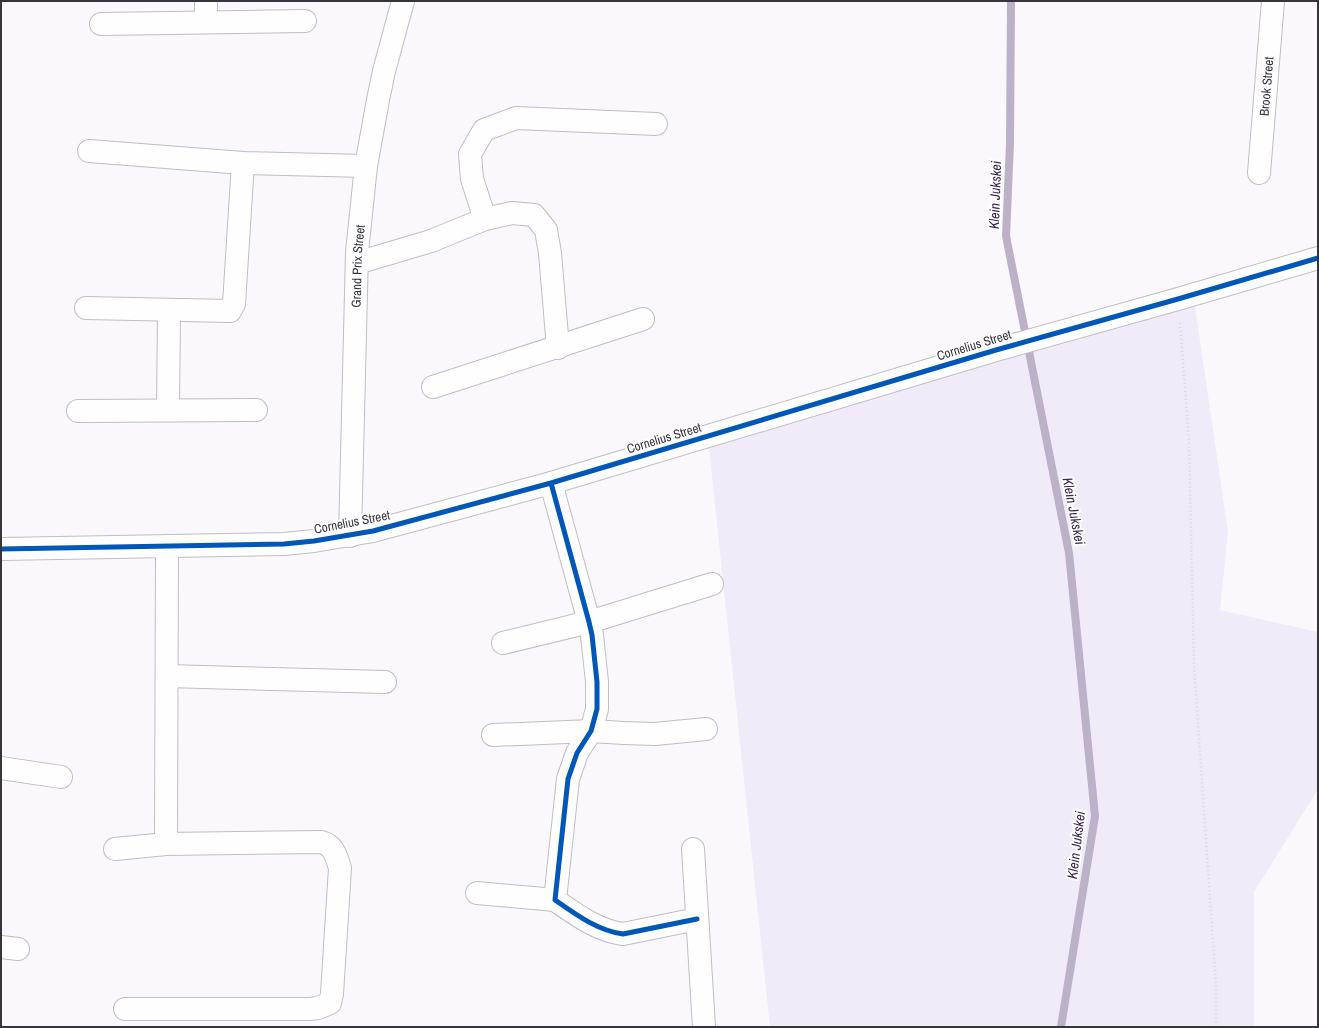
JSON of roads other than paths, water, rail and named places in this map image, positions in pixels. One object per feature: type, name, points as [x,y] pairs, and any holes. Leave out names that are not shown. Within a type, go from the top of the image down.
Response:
[{"type":"street","points":[[206,1],[206,22]]},
{"type":"street","name":"Grand Prix Street","points":[[350,536],[357,252],[366,166],[384,71],[403,1]]},
{"type":"street","name":"Brook Street","points":[[1260,173],[1273,1]]},
{"type":"street","points":[[101,24],[305,21]]},
{"type":"street","points":[[485,219],[472,179],[470,154],[484,130],[516,118],[656,124]]},
{"type":"street","points":[[89,151],[243,163],[366,166]]},
{"type":"street","points":[[86,308],[230,311],[234,304],[243,163]]},
{"type":"street","points":[[357,263],[431,240],[485,219],[512,213],[534,215],[546,230],[550,253],[558,348]]},
{"type":"street","name":"Cornelius Street","points":[[1,550],[284,544],[350,536],[373,531],[551,483],[996,350],[1318,258]]},
{"type":"street","points":[[168,410],[169,310]]},
{"type":"street","points":[[433,387],[558,348],[643,319]]},
{"type":"street","points":[[78,411],[256,410]]},
{"type":"street","points":[[551,483],[589,622],[598,682],[597,709],[591,731],[577,753],[568,779],[555,900]]},
{"type":"street","points":[[166,844],[167,546]]},
{"type":"street","points":[[503,643],[589,622],[712,584]]},
{"type":"street","points":[[167,676],[385,682]]},
{"type":"street","points":[[493,734],[591,731],[655,734],[706,729]]},
{"type":"street","points":[[1,768],[60,776]]},
{"type":"street","points":[[115,849],[166,844],[321,842],[330,846],[336,856],[340,868],[332,999],[330,1003],[325,1006],[310,1009],[125,1009]]},
{"type":"street","points":[[693,849],[704,1027]]},
{"type":"street","points":[[478,893],[555,900],[580,917],[614,933],[623,934],[697,919]]},
{"type":"waterway","name":"Klein Jukskei","points":[[1011,1],[1010,143],[1006,236],[1069,553],[1095,816],[1061,1027]]}]
